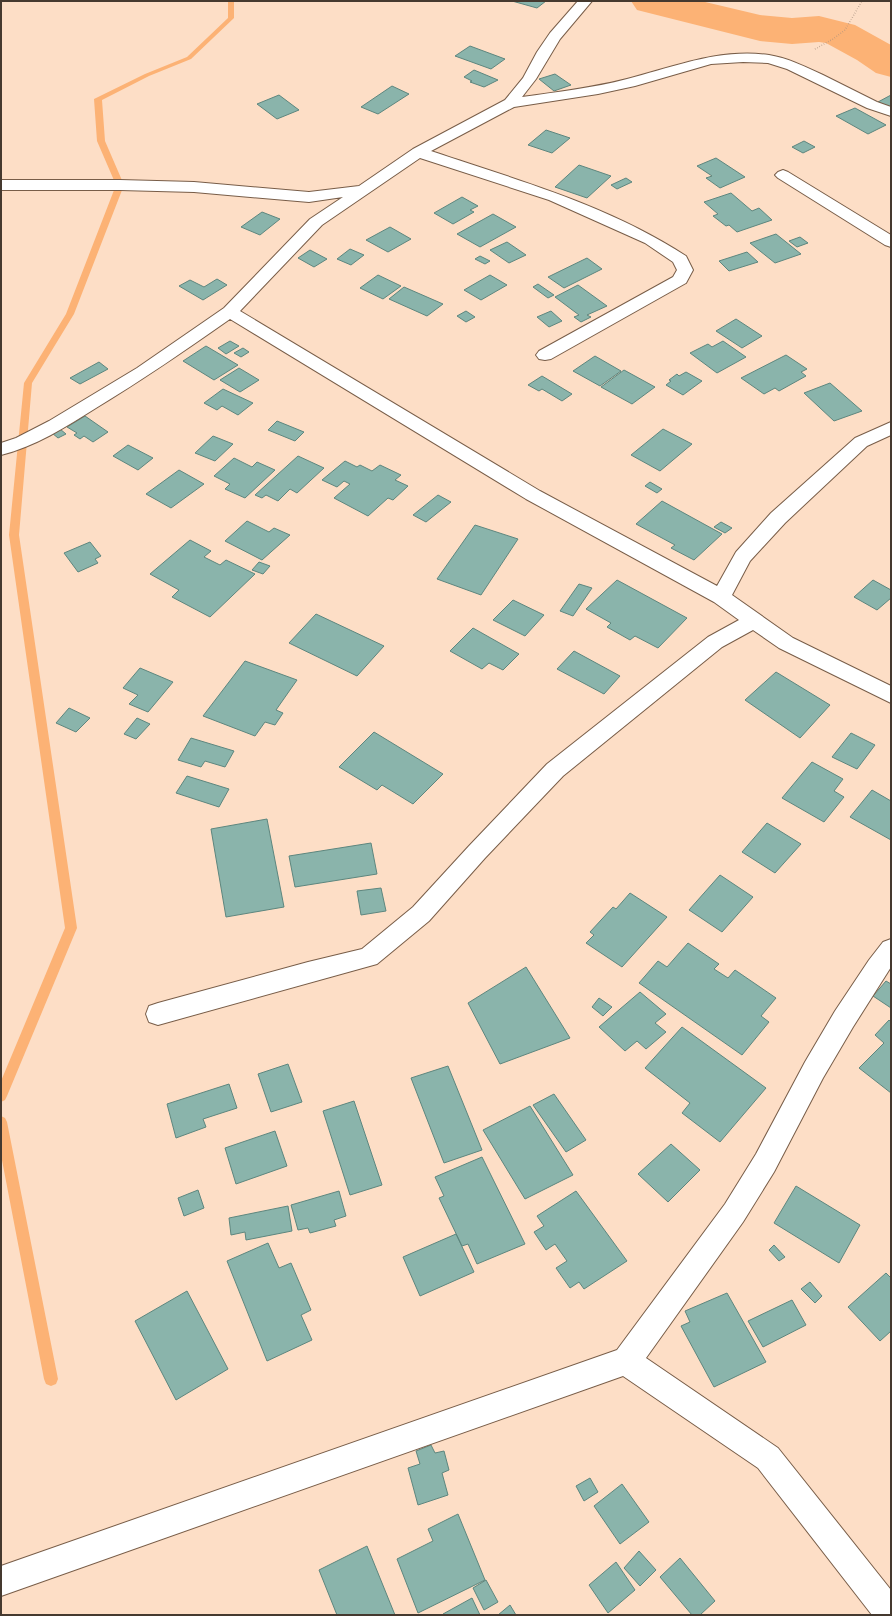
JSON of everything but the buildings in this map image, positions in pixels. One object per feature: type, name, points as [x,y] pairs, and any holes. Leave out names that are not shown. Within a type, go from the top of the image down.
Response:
[{"type":"street","points":[[510,103],[529,79],[555,36],[585,1]]},
{"type":"street","points":[[1,449],[22,442],[56,424],[137,376],[230,312],[316,222],[418,152],[510,103],[630,83],[692,64],[711,60],[743,58],[769,59],[792,66],[872,105],[891,112]]},
{"type":"street","points":[[418,152],[554,197],[651,240],[680,258],[685,270],[680,280],[545,355]]},
{"type":"street","points":[[783,175],[891,242]]},
{"type":"street","points":[[1,185],[120,185],[194,187],[309,197],[362,189]]},
{"type":"street","points":[[270,194],[299,205],[309,212],[316,222]]},
{"type":"street","points":[[230,312],[533,495],[721,597],[753,621],[786,642],[891,695]]},
{"type":"street","points":[[721,597],[743,557],[778,518],[861,442],[891,428]]},
{"type":"street","points":[[158,1014],[369,956],[421,914],[477,852],[555,770],[715,642],[753,621]]},
{"type":"street","points":[[1,1581],[626,1361],[734,1213],[765,1163],[814,1070],[844,1019],[877,967],[891,949]]},
{"type":"street","points":[[626,1361],[768,1458],[891,1615]]},
{"type":"path","points":[[769,59],[807,54],[840,34],[848,26],[857,7],[862,1]]},
{"type":"waterway","points":[[1,1096],[71,928],[14,535],[28,383],[70,314],[120,185],[101,141],[98,99],[147,75],[189,58],[231,18],[231,1]]},
{"type":"waterway","points":[[651,1],[760,28],[792,31],[819,29],[840,34],[872,51],[891,64]]},
{"type":"waterway","points":[[1,1122],[51,1379]]}]
